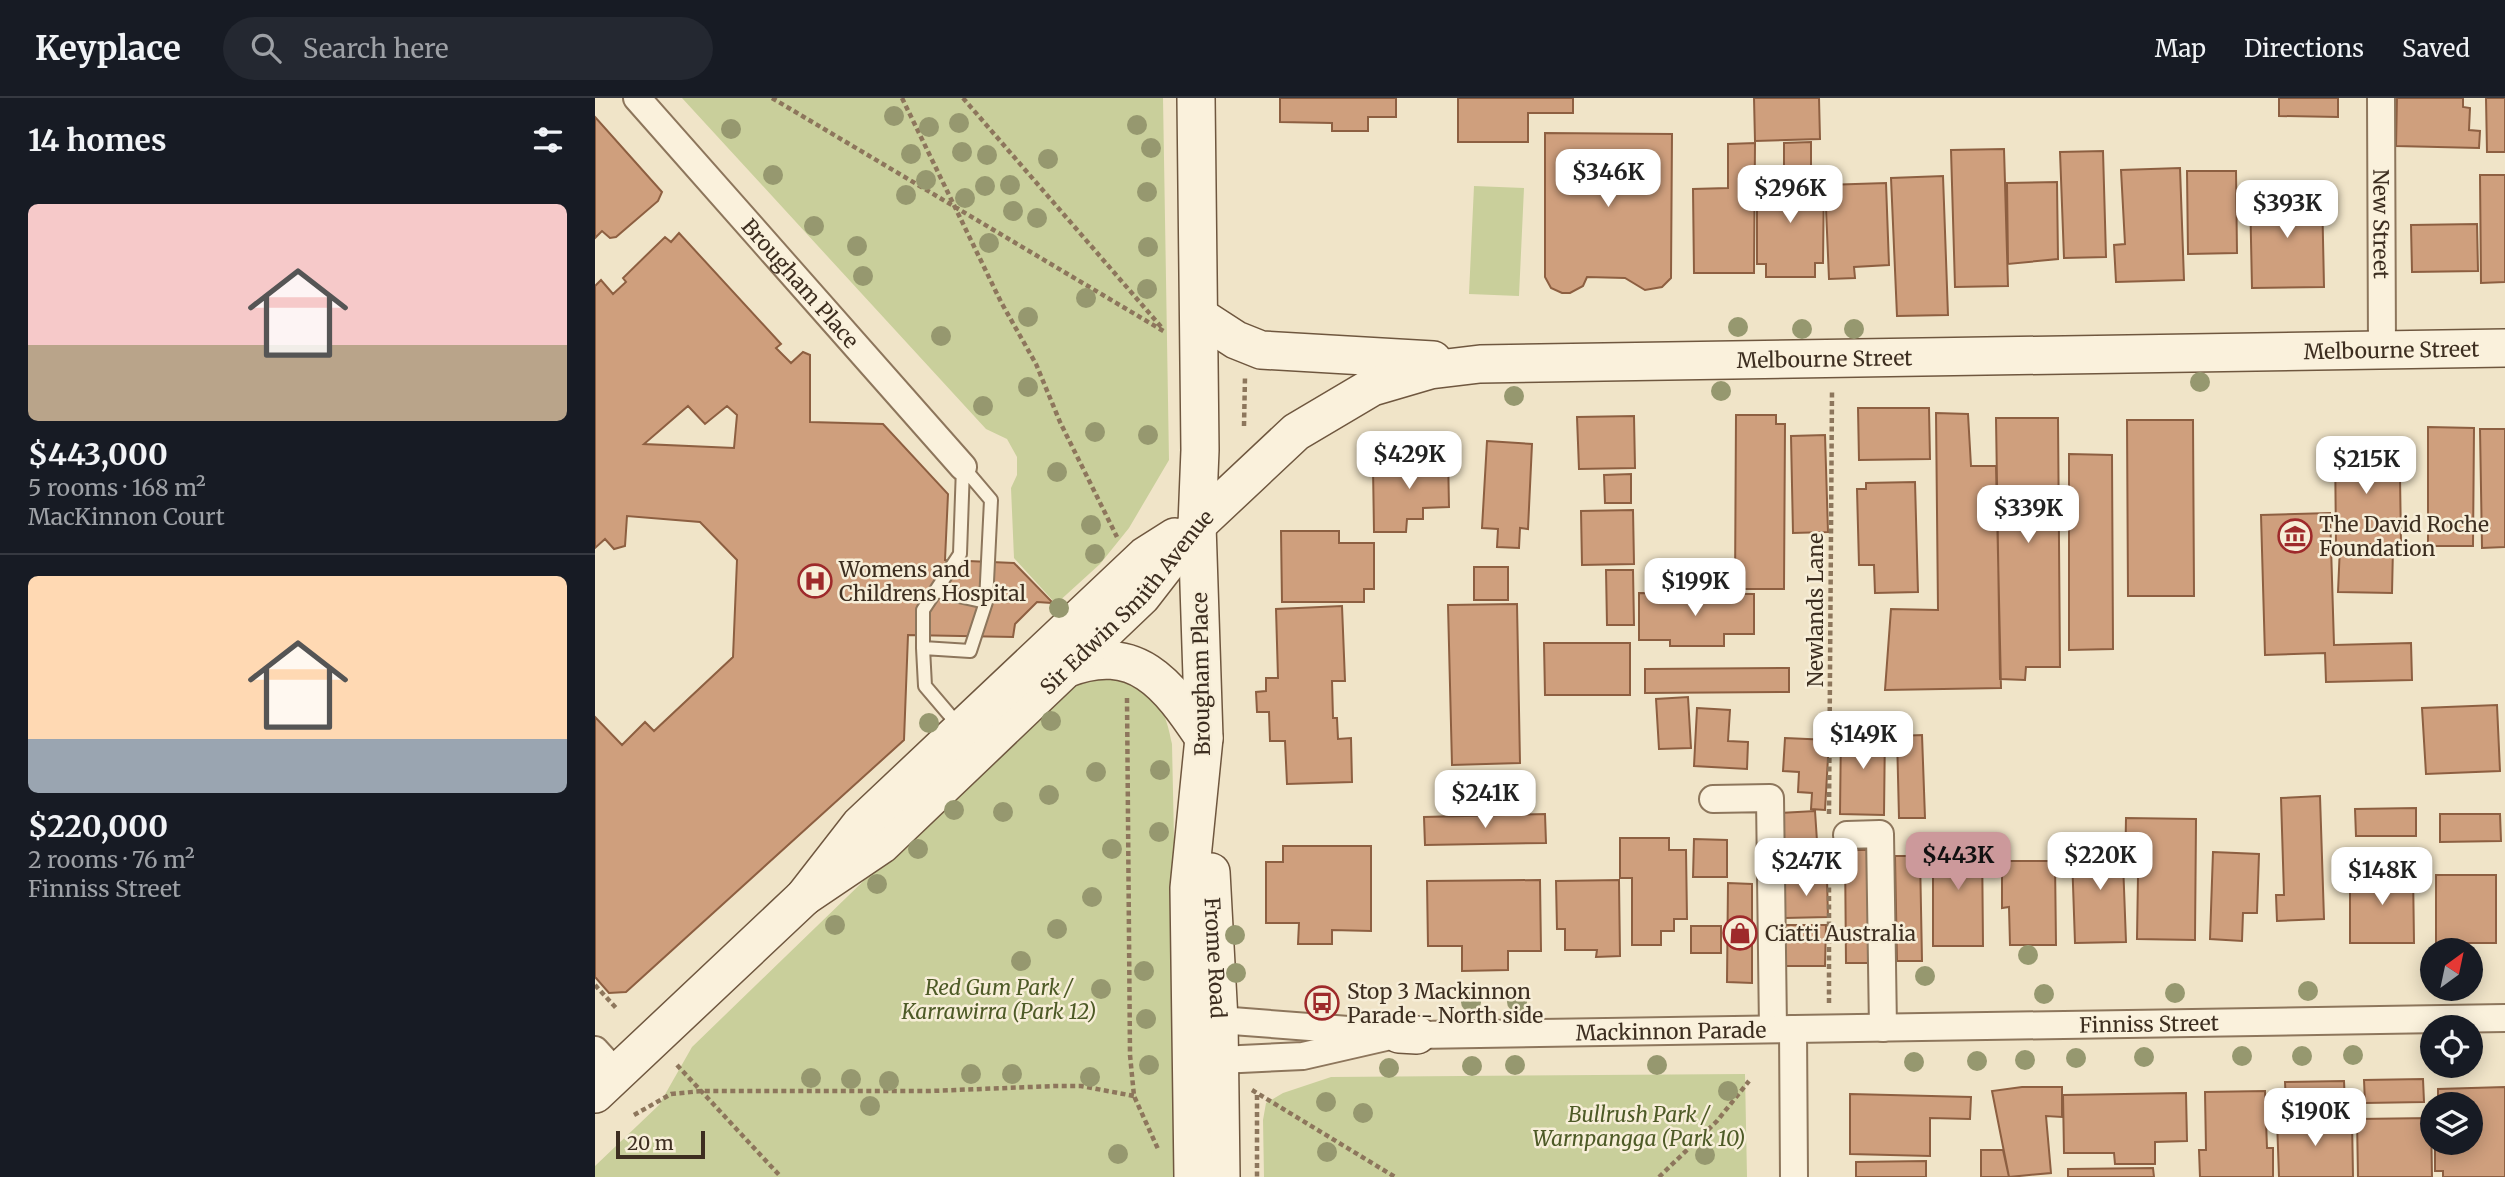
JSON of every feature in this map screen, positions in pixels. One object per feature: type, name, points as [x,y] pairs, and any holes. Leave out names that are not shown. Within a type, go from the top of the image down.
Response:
[{"type":"main road","name":"Brougham Place","points":[[1196,98],[1201,467],[1197,525],[1204,738],[1189,888],[1205,1029]]},
{"type":"main road","points":[[1199,316],[1236,340],[1261,351],[1374,354],[1480,364]]},
{"type":"main road","name":"Melbourne Street","points":[[1197,525],[1296,432],[1345,401],[1398,378],[1480,364],[2505,348]]},
{"type":"main road","name":"Sir Edwin Smith Avenue","points":[[804,897],[860,825],[961,728],[1132,567],[1162,544],[1197,525]]},
{"type":"main road","name":"Sir Edwin Smith Avenue","points":[[602,1073],[804,897],[881,845],[1142,596],[1197,525]]},
{"type":"main road","points":[[1065,669],[1104,660],[1123,662],[1147,670],[1175,696],[1204,738]]},
{"type":"main road","points":[[1205,1029],[1220,1060],[1221,1177]]},
{"type":"main road","name":"Frome Road","points":[[1193,1177],[1205,1029]]},
{"type":"street","name":"Brougham Place","points":[[637,98],[963,467]]},
{"type":"street","name":"New Street","points":[[2381,98],[2382,350]]},
{"type":"street","points":[[1713,799],[1770,798],[1783,1029]]},
{"type":"street","points":[[1835,834],[1880,834],[1883,1028]]},
{"type":"street","name":"Finniss Street","points":[[1783,1029],[2505,1017]]},
{"type":"street","name":"Mackinnon Parade","points":[[1205,1029],[1408,1034],[1783,1029],[1794,1177]]},
{"type":"street","name":"Mackinnon Parade","points":[[1220,1060],[1303,1056],[1408,1034]]},
{"type":"lane","points":[[961,728],[925,685],[923,610],[960,554],[963,467]]},
{"type":"lane","points":[[923,648],[970,652],[986,602],[991,500],[963,467]]},
{"type":"lane","points":[[936,591],[986,602]]},
{"type":"path","points":[[772,98],[1166,332]]},
{"type":"path","points":[[902,98],[1037,364],[1060,422],[1132,567]]},
{"type":"path","points":[[963,98],[1166,332],[1199,364]]},
{"type":"path","name":"Newlands Lane","points":[[1829,1028],[1835,834],[1833,359]]},
{"type":"path","points":[[1244,426],[1245,376]]},
{"type":"path","points":[[1131,687],[1126,698],[1130,1055],[1134,1096],[1160,1157]]},
{"type":"path","points":[[595,985],[617,1009]]},
{"type":"path","points":[[677,1065],[781,1177]]},
{"type":"path","points":[[1659,1177],[1717,1122],[1749,1082]]},
{"type":"path","points":[[634,1115],[671,1094],[702,1091],[930,1091],[1081,1086],[1134,1096]]},
{"type":"path","points":[[1249,1087],[1395,1177]]},
{"type":"path","points":[[1257,1094],[1257,1177]]},
{"type":"green space","points":[[682,98],[1163,98],[1169,460],[1129,528],[1100,564],[1056,604],[1014,558],[1011,488],[1017,475],[1017,457],[1007,439],[986,429]]},
{"type":"green space","points":[[1474,186],[1524,188],[1519,296],[1469,294]]},
{"type":"green space","name":"Red Gum Park / Karrawirra (Park 12)","points":[[1092,677],[1124,682],[1147,693],[1163,712],[1172,744],[1181,1177],[595,1177],[595,1166],[659,1105],[692,1047],[1065,686]]},
{"type":"green space","name":"Bullrush Park / Warnpangga (Park 10)","points":[[1745,1074],[1747,1177],[1264,1177],[1263,1120],[1266,1103],[1283,1093],[1331,1077]]},
{"type":"building","points":[[1280,98],[1396,98],[1396,117],[1368,117],[1368,131],[1332,131],[1332,123],[1280,122]]},
{"type":"building","points":[[1458,98],[1573,98],[1573,113],[1528,113],[1528,142],[1458,142]]},
{"type":"building","points":[[1754,98],[1819,98],[1820,139],[1755,141]]},
{"type":"building","points":[[2279,98],[2338,98],[2338,117],[2279,116]]},
{"type":"building","points":[[2397,98],[2463,98],[2463,107],[2470,108],[2469,130],[2480,131],[2479,148],[2396,146]]},
{"type":"building","points":[[2486,98],[2505,98],[2505,152],[2487,152]]},
{"type":"building","points":[[595,117],[662,192],[658,201],[616,237],[610,238],[602,231],[595,238]]},
{"type":"building","points":[[1545,133],[1672,134],[1671,278],[1662,287],[1645,290],[1625,278],[1587,277],[1583,286],[1570,293],[1551,288],[1545,277]]},
{"type":"building","points":[[1811,142],[1811,167],[1784,167],[1784,143]]},
{"type":"building","points":[[1755,143],[1754,273],[1694,273],[1693,189],[1728,188],[1728,144]]},
{"type":"building","points":[[2004,149],[2008,286],[1955,287],[1951,150]]},
{"type":"building","points":[[2103,151],[2106,257],[2064,258],[2060,152]]},
{"type":"building","points":[[2180,168],[2184,280],[2116,282],[2114,245],[2125,244],[2121,170]]},
{"type":"building","points":[[2187,171],[2236,171],[2237,253],[2188,254]]},
{"type":"building","points":[[2480,175],[2505,175],[2505,282],[2481,283]]},
{"type":"building","points":[[1757,176],[1824,176],[1823,263],[1815,263],[1815,277],[1766,277],[1766,264],[1757,264]]},
{"type":"building","points":[[1943,176],[1948,315],[1897,316],[1891,178]]},
{"type":"building","points":[[2057,182],[2058,259],[2008,264],[2007,183]]},
{"type":"building","points":[[1886,183],[1889,265],[1854,267],[1855,278],[1829,279],[1825,185]]},
{"type":"building","points":[[2322,192],[2324,287],[2252,288],[2250,193]]},
{"type":"building","points":[[2477,224],[2478,271],[2412,272],[2411,225]]},
{"type":"building","name":"Womens and Childrens Hospital","points":[[679,233],[781,344],[776,348],[791,363],[803,352],[810,355],[810,422],[883,424],[948,494],[945,560],[1014,563],[1053,603],[1037,602],[1015,624],[1013,637],[908,635],[904,740],[626,992],[609,993],[595,977],[595,717],[622,745],[645,722],[654,731],[733,657],[737,560],[700,522],[627,516],[625,546],[614,549],[605,539],[595,548],[595,286],[601,280],[613,294],[626,282],[623,278],[665,237],[671,242]],"holes":[[[688,406],[705,424],[727,406],[737,415],[734,448],[644,444]]]},
{"type":"building","points":[[1858,408],[1929,408],[1930,459],[1859,460]]},
{"type":"building","points":[[1936,413],[1968,414],[1971,466],[1996,466],[2001,688],[1885,690],[1891,609],[1938,610]]},
{"type":"building","points":[[1736,415],[1776,415],[1776,424],[1785,424],[1784,589],[1735,589]]},
{"type":"building","points":[[1634,416],[1635,468],[1579,469],[1577,417]]},
{"type":"building","points":[[1996,418],[2058,418],[2060,667],[2026,667],[2025,680],[2000,679]]},
{"type":"building","points":[[2127,420],[2193,420],[2194,596],[2128,596]]},
{"type":"building","points":[[2428,427],[2474,428],[2473,546],[2428,546]]},
{"type":"building","points":[[2480,429],[2505,429],[2505,547],[2482,548]]},
{"type":"building","points":[[1825,435],[1828,532],[1793,533],[1791,436]]},
{"type":"building","points":[[1487,441],[1532,444],[1528,529],[1520,528],[1519,548],[1497,547],[1498,529],[1482,528]]},
{"type":"building","points":[[2335,445],[2389,445],[2390,476],[2400,476],[2401,544],[2336,544]]},
{"type":"building","points":[[1421,453],[1448,453],[1449,507],[1423,508],[1423,519],[1407,519],[1406,532],[1374,532],[1373,467],[1392,467],[1392,461],[1421,461]]},
{"type":"building","points":[[2069,454],[2112,455],[2113,649],[2069,650]]},
{"type":"building","points":[[1631,474],[1631,503],[1605,503],[1604,475]]},
{"type":"building","points":[[1915,482],[1918,592],[1875,593],[1874,565],[1859,565],[1857,489],[1866,489],[1866,483]]},
{"type":"building","points":[[1633,510],[1634,564],[1582,565],[1581,511]]},
{"type":"building","points":[[2330,513],[2334,645],[2411,643],[2412,680],[2326,682],[2325,653],[2265,655],[2261,515]]},
{"type":"building","points":[[1281,531],[1339,531],[1339,543],[1374,543],[1374,589],[1364,589],[1364,602],[1282,602]]},
{"type":"building","points":[[2340,546],[2393,547],[2392,593],[2338,592]]},
{"type":"building","points":[[1474,567],[1508,567],[1508,600],[1474,600]]},
{"type":"building","points":[[1606,570],[1633,570],[1634,625],[1607,625]]},
{"type":"building","points":[[1639,593],[1754,594],[1754,634],[1724,634],[1724,646],[1670,646],[1670,640],[1639,640]]},
{"type":"building","points":[[1517,604],[1520,763],[1452,765],[1448,605]]},
{"type":"building","points":[[1342,606],[1345,681],[1332,681],[1333,718],[1337,718],[1338,739],[1351,738],[1352,782],[1287,784],[1285,741],[1270,741],[1269,712],[1257,712],[1256,692],[1266,691],[1266,678],[1278,678],[1276,609]]},
{"type":"building","points":[[1544,643],[1630,643],[1630,695],[1545,695]]},
{"type":"building","points":[[1789,668],[1789,692],[1645,693],[1645,669]]},
{"type":"building","points":[[1688,697],[1691,748],[1659,749],[1656,699]]},
{"type":"building","points":[[2497,705],[2500,771],[2426,774],[2422,708]]},
{"type":"building","points":[[1697,708],[1730,710],[1728,741],[1748,742],[1747,769],[1694,766]]},
{"type":"building","points":[[1841,727],[1885,728],[1884,815],[1840,814]]},
{"type":"building","points":[[1922,735],[1925,818],[1899,818],[1897,736]]},
{"type":"building","points":[[1785,738],[1829,740],[1825,810],[1811,809],[1812,793],[1798,792],[1799,772],[1783,771]]},
{"type":"building","points":[[2320,796],[2324,919],[2277,921],[2276,895],[2284,895],[2281,798]]},
{"type":"building","points":[[2416,808],[2416,836],[2356,836],[2355,809]]},
{"type":"building","points":[[1815,811],[1818,856],[1782,858],[1780,813]]},
{"type":"building","points":[[1545,814],[1546,843],[1425,845],[1424,817]]},
{"type":"building","points":[[2440,814],[2500,814],[2501,841],[2440,842]]},
{"type":"building","points":[[2126,818],[2196,819],[2195,940],[2137,939],[2138,876],[2125,877]]},
{"type":"building","points":[[2122,835],[2126,942],[2075,943],[2072,856],[2089,856],[2088,836]]},
{"type":"building","points":[[1620,838],[1669,838],[1669,850],[1686,850],[1687,919],[1674,919],[1674,931],[1661,931],[1661,945],[1632,945],[1632,878],[1620,878]]},
{"type":"building","points":[[1982,838],[1983,946],[1933,946],[1933,839]]},
{"type":"building","points":[[1694,839],[1727,840],[1727,877],[1693,877]]},
{"type":"building","points":[[1283,846],[1371,846],[1371,931],[1332,930],[1332,944],[1298,944],[1299,923],[1266,923],[1266,862],[1283,862]]},
{"type":"building","points":[[1845,850],[1873,850],[1874,963],[1846,963]]},
{"type":"building","points":[[2213,852],[2259,854],[2257,913],[2243,913],[2242,941],[2210,939]]},
{"type":"building","points":[[1895,856],[1920,856],[1922,961],[1897,961]]},
{"type":"building","points":[[2002,861],[2055,861],[2056,945],[2010,945],[2009,907],[2002,908]]},
{"type":"building","points":[[2350,870],[2413,870],[2414,943],[2350,943]]},
{"type":"building","points":[[2436,875],[2496,875],[2496,943],[2483,943],[2483,938],[2436,938]]},
{"type":"building","points":[[1827,878],[1828,917],[1785,918],[1783,879]]},
{"type":"building","points":[[1540,880],[1541,951],[1508,951],[1508,970],[1462,971],[1462,946],[1428,946],[1427,881]]},
{"type":"building","points":[[1619,880],[1620,956],[1596,957],[1597,950],[1565,950],[1565,929],[1557,929],[1556,881]]},
{"type":"building","name":"Ciatti Australia","points":[[1728,883],[1752,884],[1752,983],[1727,982]]},
{"type":"building","points":[[1778,925],[1826,925],[1825,966],[1779,966]]},
{"type":"building","points":[[1691,926],[1721,926],[1721,953],[1691,953]]},
{"type":"building","points":[[2423,1079],[2424,1092],[2420,1092],[2420,1102],[2365,1103],[2364,1080]]},
{"type":"building","points":[[2344,1081],[2345,1103],[2286,1105],[2285,1082]]},
{"type":"building","points":[[2022,1087],[2062,1087],[2062,1117],[2046,1116],[2051,1173],[2009,1177],[1992,1091]]},
{"type":"building","points":[[2505,1087],[2505,1177],[2443,1177],[2443,1171],[2435,1171],[2435,1155],[2483,1155],[2483,1092],[2438,1092],[2438,1089]]},
{"type":"building","points":[[2265,1091],[2267,1148],[2273,1148],[2273,1177],[2200,1177],[2199,1150],[2206,1150],[2205,1092]]},
{"type":"building","points":[[2186,1093],[2187,1141],[2155,1142],[2155,1164],[2115,1164],[2114,1153],[2064,1153],[2063,1095]]},
{"type":"building","points":[[1850,1094],[1971,1097],[1970,1119],[1930,1118],[1930,1156],[1850,1154]]},
{"type":"building","points":[[2420,1118],[2420,1155],[2432,1155],[2432,1177],[2358,1177],[2357,1119]]},
{"type":"building","points":[[2352,1119],[2353,1177],[2279,1177],[2277,1120]]},
{"type":"building","points":[[1981,1150],[2003,1150],[2009,1177],[1981,1177]]},
{"type":"building","points":[[1926,1161],[1926,1177],[1856,1177],[1856,1162]]},
{"type":"building","points":[[2153,1168],[2154,1177],[2068,1177],[2068,1169]]},
{"type":"place","name":"The David Roche Foundation","points":[[2295,536]]},
{"type":"place","name":"Womens and Childrens Hospital","points":[[815,581]]},
{"type":"place","name":"Ciatti Australia","points":[[1740,933]]},
{"type":"place","name":"Stop 3 Mackinnon Parade - North side","points":[[1322,1003]]}]
